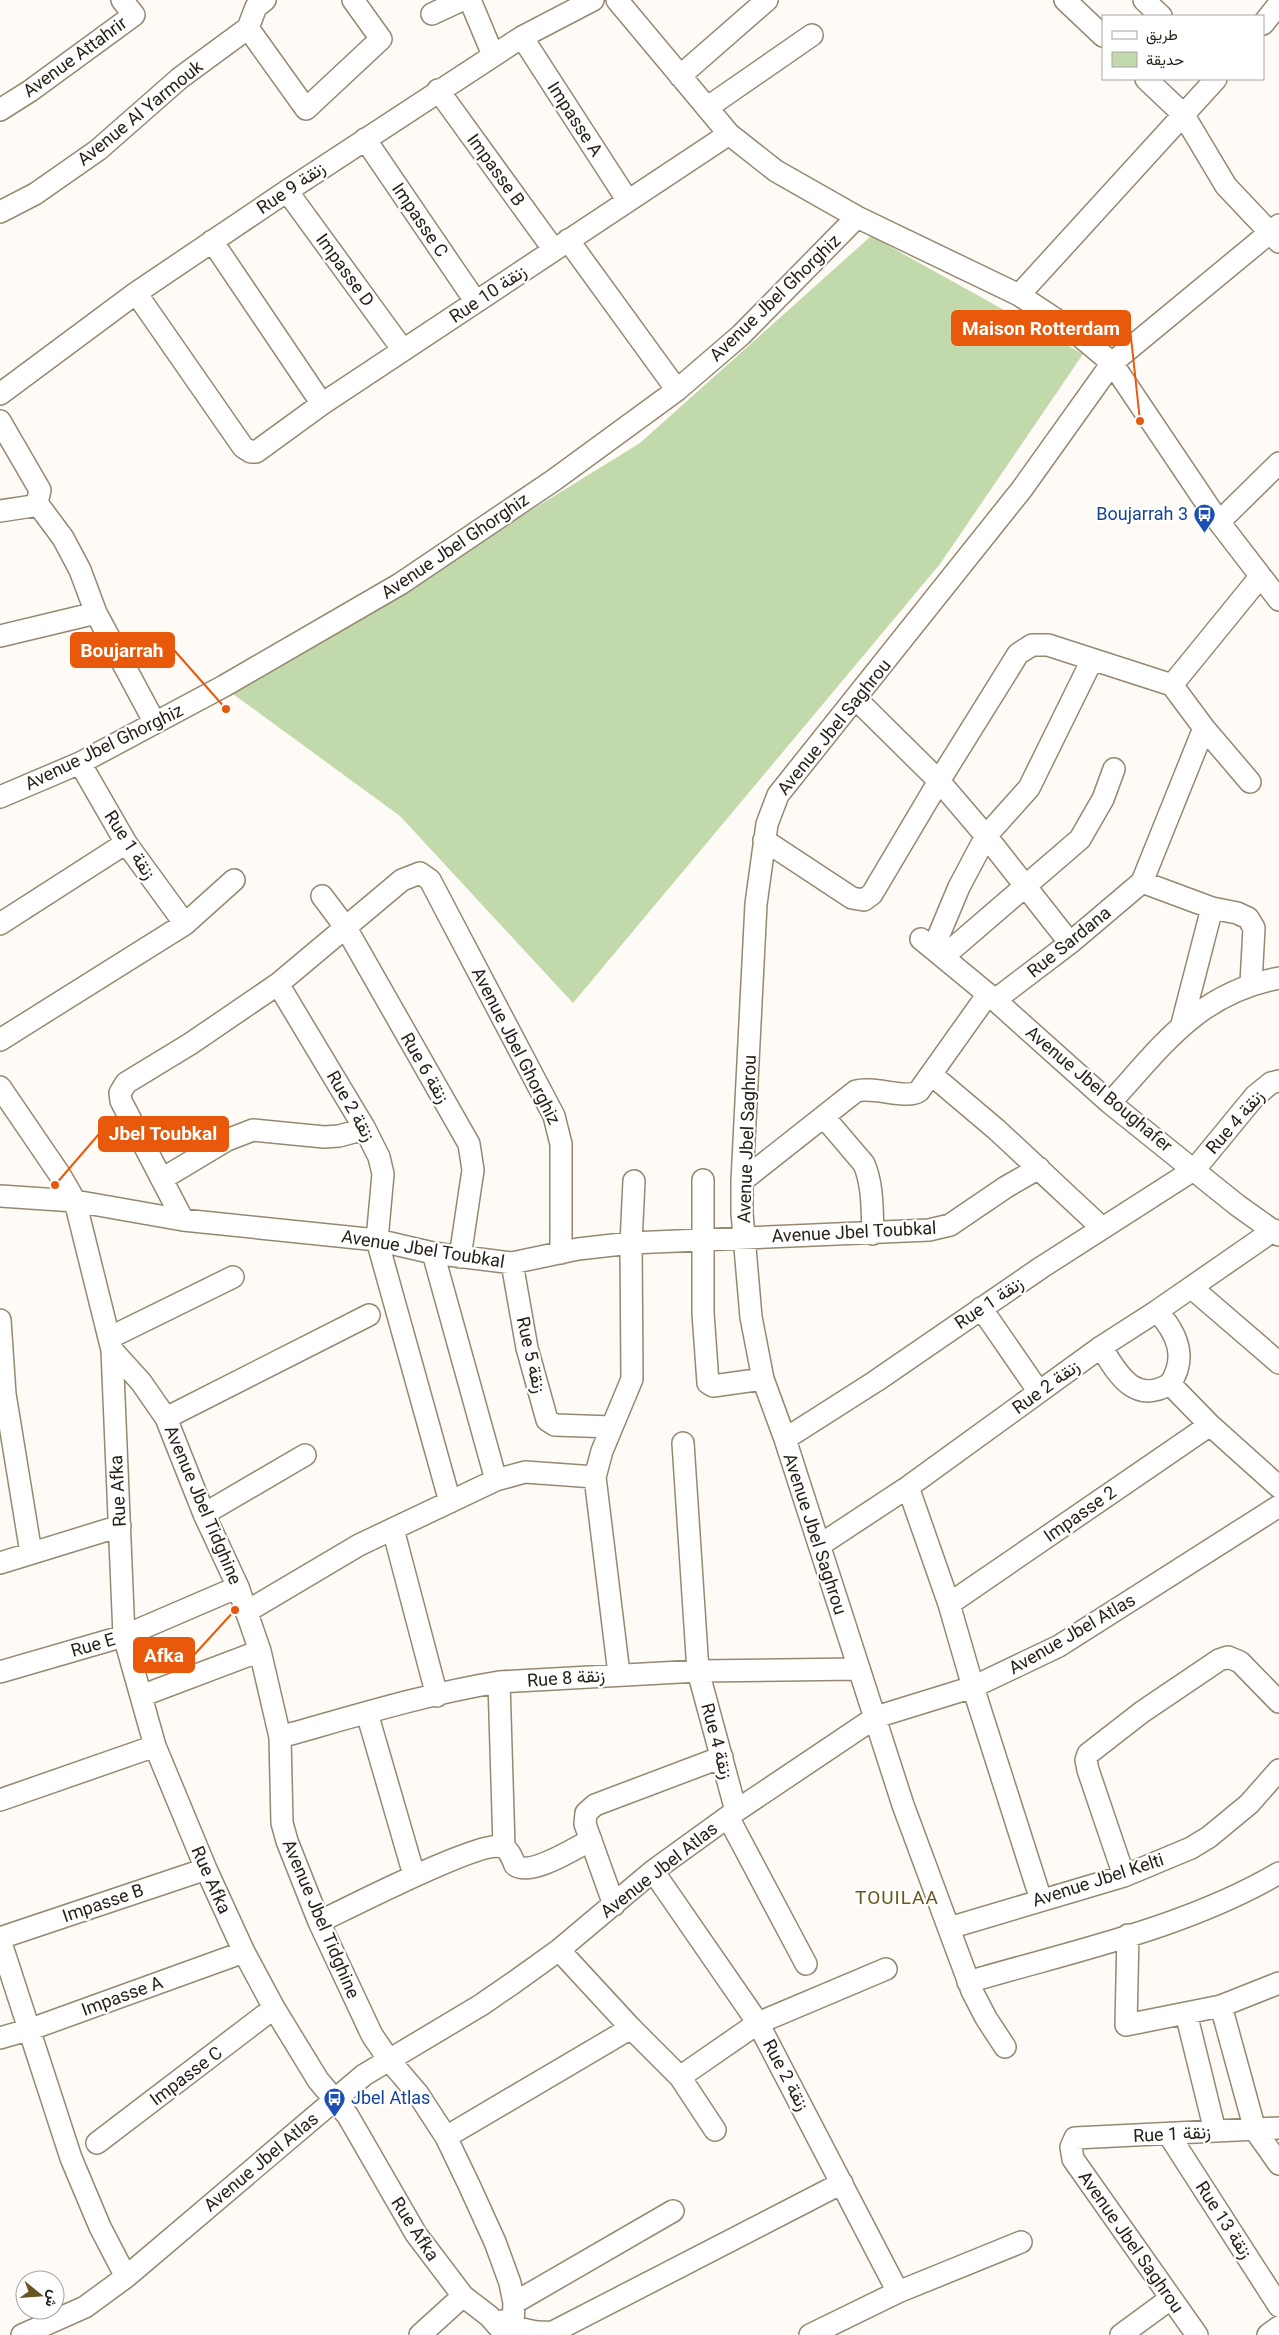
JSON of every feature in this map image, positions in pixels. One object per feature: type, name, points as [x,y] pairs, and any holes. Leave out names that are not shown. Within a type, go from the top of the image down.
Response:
[{"type":"street","name":"Avenue Attahrir","points":[[0,110],[30,91],[134,15],[122,0]]},
{"type":"street","points":[[257,2],[248,28],[306,109],[381,39],[354,0]]},
{"type":"street","points":[[432,14],[462,0]]},
{"type":"street","points":[[470,0],[493,55]]},
{"type":"street","name":"Rue 9 زنقة","points":[[0,394],[136,294],[286,190],[522,37],[593,0]]},
{"type":"street","points":[[617,0],[729,134],[776,171],[857,217],[1019,295],[1075,332],[1112,363],[1219,522],[1279,600]]},
{"type":"street","points":[[680,76],[766,0]]},
{"type":"street","points":[[1065,0],[1102,35]]},
{"type":"street","points":[[1144,0],[1160,15]]},
{"type":"street","points":[[1264,23],[1279,4]]},
{"type":"street","name":"Avenue Al Yarmouk","points":[[0,212],[34,194],[98,150],[180,78],[248,28]]},
{"type":"street","points":[[708,108],[812,35]]},
{"type":"street","name":"Impasse A","points":[[522,37],[628,201]]},
{"type":"street","points":[[1147,80],[1183,114],[1226,186],[1276,233]]},
{"type":"street","points":[[1019,295],[1215,80]]},
{"type":"street","name":"Impasse B","points":[[438,90],[677,390]]},
{"type":"street","name":"Rue 10 زنقة","points":[[136,294],[242,447],[253,452],[260,450],[322,404],[729,134]]},
{"type":"street","name":"Impasse C","points":[[365,139],[476,302]]},
{"type":"street","name":"Impasse D","points":[[286,190],[403,350]]},
{"type":"street","name":"Avenue Jbel Ghorghiz","points":[[0,797],[80,763],[224,686],[400,584],[554,480],[677,390],[741,335],[857,217]]},
{"type":"street","name":"Avenue Jbel Saghrou","points":[[1005,2047],[986,2018],[968,1982],[903,1805],[876,1717],[858,1670],[820,1545],[763,1379],[751,1317],[744,1237],[742,1181],[756,904],[764,840],[771,810],[786,783],[857,700],[1022,489],[1112,363],[1276,233]]},
{"type":"street","points":[[212,241],[322,404]]},
{"type":"street","points":[[0,421],[39,486],[40,495],[37,503],[28,508],[0,512]]},
{"type":"street","points":[[1219,522],[1279,463]]},
{"type":"street","points":[[37,503],[63,538],[80,570],[96,613],[155,723]]},
{"type":"street","points":[[1172,685],[1260,577]]},
{"type":"street","points":[[0,636],[96,613]]},
{"type":"street","points":[[764,840],[852,898],[860,901],[868,899],[938,781],[1018,654],[1032,645],[1048,645],[1172,685],[1204,728],[1250,782]]},
{"type":"street","points":[[932,948],[959,887],[986,836],[1029,788],[1092,660]]},
{"type":"street","points":[[857,700],[938,781],[986,836],[1070,943]]},
{"type":"street","points":[[1204,728],[1142,882],[1212,908],[1237,913],[1253,923],[1251,983]]},
{"type":"street","name":"Rue 1 زنقة","points":[[80,763],[126,843],[185,924]]},
{"type":"street","points":[[932,948],[1024,885],[1064,855],[1080,840],[1103,799],[1114,769]]},
{"type":"street","points":[[0,924],[126,843]]},
{"type":"street","name":"Avenue Jbel Ghorghiz","points":[[346,928],[402,880],[417,873],[423,874],[430,880],[554,1116],[561,1144],[561,1253]]},
{"type":"street","points":[[0,1040],[185,924],[234,880]]},
{"type":"street","name":"Rue Sardana","points":[[824,1116],[856,1091],[871,1089],[916,1094],[992,997],[1070,943],[1142,882]]},
{"type":"street","name":"Rue 6 زنقة","points":[[322,896],[346,928],[469,1144],[473,1170],[460,1257]]},
{"type":"street","points":[[1182,1024],[1212,908]]},
{"type":"street","points":[[183,1220],[119,1097],[122,1088],[132,1079],[190,1044],[278,984],[346,928]]},
{"type":"street","name":"Avenue Jbel Boughafer","points":[[932,948],[992,997],[1110,1103],[1195,1169],[1237,1205],[1277,1232]]},
{"type":"street","points":[[1110,1103],[1182,1024],[1205,1008],[1251,983],[1279,978]]},
{"type":"street","name":"Rue 2 زنقة","points":[[278,984],[365,1129],[379,1157],[383,1174],[377,1240]]},
{"type":"street","points":[[932,1075],[1039,1168],[1101,1227]]},
{"type":"street","name":"Rue 4 زنقة","points":[[1195,1169],[1255,1096],[1271,1083],[1279,1081]]},
{"type":"street","name":"Avenue Jbel Tidghine","points":[[0,1087],[75,1201],[110,1344],[166,1418],[204,1514],[238,1587],[260,1651],[280,1738],[283,1830],[319,1922],[372,2035],[389,2060],[418,2094],[446,2137],[496,2242],[514,2303],[509,2330]]},
{"type":"street","points":[[742,1181],[824,1116],[864,1164],[867,1171],[870,1180],[873,1234]]},
{"type":"street","points":[[162,1179],[227,1140],[253,1130],[324,1137],[340,1136],[365,1129]]},
{"type":"street","name":"Avenue Jbel Toubkal","points":[[0,1196],[75,1201],[183,1220],[377,1240],[433,1253],[512,1263],[595,1246],[631,1243],[744,1237],[873,1234],[929,1230],[950,1225],[1006,1187],[1039,1168]]},
{"type":"street","name":"Rue 1 زنقة","points":[[785,1439],[876,1381],[1101,1227],[1195,1169]]},
{"type":"street","points":[[704,1180],[702,1240],[703,1313],[708,1383],[713,1386],[763,1379]]},
{"type":"street","points":[[619,1674],[595,1477],[632,1379],[631,1243],[634,1181]]},
{"type":"street","name":"Rue 2 زنقة","points":[[820,1545],[908,1487],[1101,1347],[1277,1232]]},
{"type":"street","points":[[377,1240],[396,1302],[450,1502]]},
{"type":"street","points":[[433,1253],[496,1480]]},
{"type":"street","name":"Rue 5 زنقة","points":[[512,1263],[528,1348],[547,1420],[552,1424],[612,1428]]},
{"type":"street","points":[[110,1344],[233,1278]]},
{"type":"street","points":[[1192,1288],[1279,1363]]},
{"type":"street","points":[[981,1308],[1039,1392]]},
{"type":"street","points":[[1101,1347],[1121,1378],[1140,1390],[1158,1390],[1170,1384],[1180,1358],[1179,1343],[1169,1324],[1157,1311]]},
{"type":"street","points":[[166,1418],[369,1315]]},
{"type":"street","points":[[0,1320],[3,1394],[31,1553]]},
{"type":"street","name":"Rue Afka","points":[[110,1344],[124,1636],[155,1746],[206,1869],[244,1952],[274,2008],[318,2080],[348,2116],[416,2234],[463,2296],[489,2316],[509,2330],[540,2334],[554,2333]]},
{"type":"street","points":[[1170,1384],[1210,1425],[1279,1488]]},
{"type":"street","name":"Impasse 2","points":[[949,1604],[1210,1425]]},
{"type":"street","name":"Rue 4 زنقة","points":[[683,1443],[698,1670],[722,1757],[732,1814],[806,1964]]},
{"type":"street","points":[[204,1514],[305,1455]]},
{"type":"street","points":[[246,1612],[359,1546],[496,1480],[524,1472],[595,1477]]},
{"type":"street","points":[[908,1487],[949,1604],[973,1687],[1041,1900]]},
{"type":"street","name":"Avenue Jbel Atlas","points":[[59,2335],[85,2307],[126,2277],[364,2075],[482,2005],[559,1950],[653,1871],[732,1814],[876,1717],[973,1687],[1059,1646],[1279,1506]]},
{"type":"street","points":[[0,1563],[120,1526]]},
{"type":"street","points":[[393,1529],[437,1696]]},
{"type":"street","name":"Rue E","points":[[0,1672],[124,1636],[238,1587]]},
{"type":"street","points":[[141,1696],[260,1651]]},
{"type":"street","points":[[1124,1876],[1088,1770],[1086,1760],[1088,1754],[1142,1712],[1219,1660],[1228,1656],[1240,1662],[1279,1702]]},
{"type":"street","name":"Rue 8 زنقة","points":[[280,1738],[367,1713],[498,1682],[698,1670],[858,1670]]},
{"type":"street","points":[[498,1682],[504,1848]]},
{"type":"street","points":[[367,1713],[414,1875]]},
{"type":"street","points":[[0,1800],[155,1746]]},
{"type":"street","points":[[614,1904],[585,1824],[585,1816],[588,1810],[594,1805],[722,1757]]},
{"type":"street","name":"Avenue Jbel Kelti","points":[[949,1928],[1124,1876],[1191,1848],[1209,1837],[1249,1804],[1279,1770]]},
{"type":"street","points":[[319,1922],[414,1875],[489,1847],[504,1848],[509,1852],[515,1865],[526,1868],[541,1865],[591,1840]]},
{"type":"street","name":"Impasse B","points":[[0,1939],[206,1869]]},
{"type":"street","name":"Rue 2 زنقة","points":[[653,1871],[758,2023],[898,2292]]},
{"type":"street","points":[[968,1982],[1128,1935],[1205,1910],[1279,1873]]},
{"type":"street","points":[[1128,1935],[1126,2024],[1221,2006],[1279,1983]]},
{"type":"street","points":[[0,1939],[71,2158],[100,2227],[126,2277]]},
{"type":"street","points":[[559,1950],[631,2028],[680,2077],[716,2130]]},
{"type":"street","name":"Impasse A","points":[[0,2038],[244,1952]]},
{"type":"street","points":[[680,2077],[758,2023],[886,1968]]},
{"type":"street","points":[[1221,2006],[1255,2130],[1279,2164]]},
{"type":"street","name":"Impasse C","points":[[97,2143],[274,2008]]},
{"type":"street","points":[[1186,2013],[1215,2131]]},
{"type":"street","points":[[446,2137],[631,2028]]},
{"type":"street","name":"Rue 1 زنقة","points":[[1071,2147],[1075,2138],[1169,2135],[1279,2128]]},
{"type":"street","name":"Rue 13 زنقة","points":[[1169,2135],[1279,2306]]},
{"type":"street","name":"Avenue Jbel Saghrou","points":[[1071,2147],[1073,2159],[1197,2335]]},
{"type":"street","points":[[554,2333],[842,2183]]},
{"type":"street","points":[[514,2303],[673,2211]]},
{"type":"street","points":[[810,2335],[898,2292],[1020,2242]]},
{"type":"street","points":[[420,2335],[463,2296]]},
{"type":"street","points":[[1121,2335],[1170,2299]]},
{"type":"street","name":"Avenue Jbel Atlas","points":[[22,2335],[85,2307]]},
{"type":"street","points":[[1268,2335],[1279,2327]]},
{"type":"green space","points":[[871,236],[1083,354],[940,564],[573,1003],[400,816],[233,694],[640,443]]},
{"type":"place","name":"Maison Rotterdam","points":[[1140,421]]},
{"type":"place","name":"Boujarrah 3","points":[[1204,533]]},
{"type":"place","name":"Boujarrah","points":[[226,709]]},
{"type":"place","name":"Jbel Toubkal","points":[[55,1185]]},
{"type":"place","name":"Afka","points":[[235,1610]]},
{"type":"place","name":"Jbel Atlas","points":[[335,2117]]},
{"type":"district","name":"TOUILAA","points":[[897,1897]]}]
